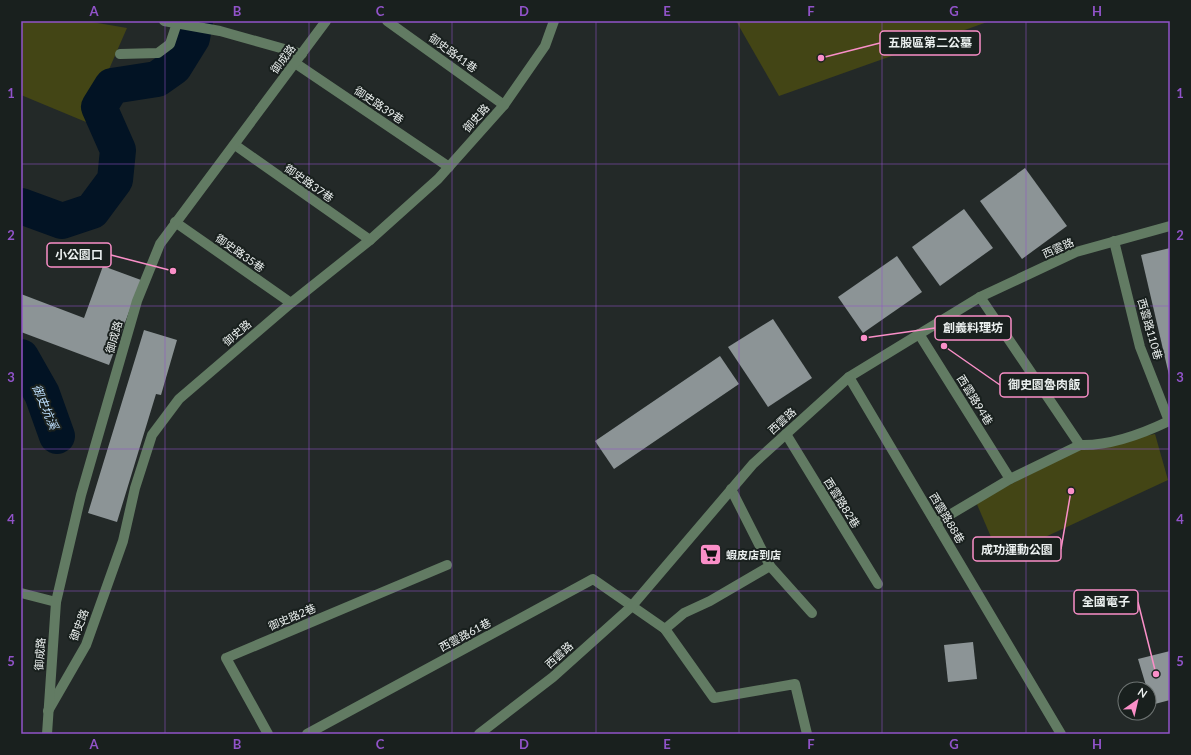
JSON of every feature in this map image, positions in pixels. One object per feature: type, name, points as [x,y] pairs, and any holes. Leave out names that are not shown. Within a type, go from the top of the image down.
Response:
[{"type":"street","points":[[164,21],[220,30],[302,54]]},
{"type":"street","name":"御成路","points":[[48,711],[56,602],[81,494],[137,301],[160,244],[326,21]]},
{"type":"street","name":"御史路41巷","points":[[387,21],[504,105]]},
{"type":"street","name":"御史路","points":[[47,734],[48,711],[86,645],[123,541],[135,488],[152,435],[179,399],[291,303],[370,240],[438,179],[504,105],[546,46],[554,21]]},
{"type":"street","points":[[120,54],[158,54],[170,44],[177,23]]},
{"type":"street","name":"御史路39巷","points":[[295,63],[449,167]]},
{"type":"street","name":"御史路37巷","points":[[235,145],[370,240]]},
{"type":"street","name":"御史路35巷","points":[[175,222],[291,303]]},
{"type":"street","name":"西雲路","points":[[479,734],[553,677],[631,606],[753,464],[849,377],[980,297],[1076,252],[1170,226]]},
{"type":"street","name":"西雲路110巷","points":[[1080,445],[1093,446],[1146,432],[1169,421],[1140,347],[1114,241]]},
{"type":"street","points":[[936,523],[1010,479],[1080,445],[980,297]]},
{"type":"street","name":"西雲路94巷","points":[[919,334],[1010,479]]},
{"type":"street","name":"西雲路88巷","points":[[849,377],[1060,734]]},
{"type":"street","name":"西雲路82巷","points":[[786,434],[878,584]]},
{"type":"street","points":[[731,489],[770,566],[812,613]]},
{"type":"street","name":"御史路2巷","points":[[268,734],[226,658],[447,566]]},
{"type":"street","points":[[666,629],[684,613],[710,602],[770,566]]},
{"type":"street","name":"西雲路61巷","points":[[307,734],[593,579],[631,606]]},
{"type":"street","points":[[21,593],[56,602]]},
{"type":"street","points":[[631,606],[666,629],[714,698],[795,684],[807,734]]},
{"type":"shaded area","points":[[21,21],[86,21],[127,28],[86,122],[21,95]]},
{"type":"shaded area","points":[[736,21],[990,21],[779,96]]},
{"type":"shaded area","points":[[1155,434],[1168,480],[1000,558],[976,502],[1080,449]]},
{"type":"building","points":[[1025,168],[1067,226],[1022,259],[980,201]]},
{"type":"building","points":[[964,209],[993,248],[940,286],[912,247]]},
{"type":"building","points":[[1170,248],[1170,375],[1169,375],[1141,255]]},
{"type":"building","points":[[897,256],[922,292],[863,333],[838,297]]},
{"type":"building","points":[[103,266],[141,280],[109,365],[21,332],[21,294],[84,318]]},
{"type":"building","points":[[773,319],[812,378],[768,407],[728,347]]},
{"type":"building","points":[[144,330],[177,340],[161,395],[156,394],[117,522],[88,513]]},
{"type":"building","points":[[720,356],[739,384],[614,469],[595,441]]},
{"type":"building","points":[[973,642],[977,679],[948,682],[944,645]]},
{"type":"building","points":[[1170,651],[1170,700],[1157,703],[1157,681],[1145,681],[1138,659]]},
{"type":"waterway","name":"御史坑溪","points":[[21,206],[62,221],[92,211],[115,180],[118,150],[99,107],[112,86],[157,79],[174,67],[192,38],[195,21]]},
{"type":"waterway","name":"御史坑溪","points":[[21,357],[42,394],[57,436]]},
{"type":"place","name":"五股區第二公墓","points":[[821,58]]},
{"type":"place","name":"小公園口","points":[[173,271]]},
{"type":"place","name":"創義料理坊","points":[[864,338]]},
{"type":"place","name":"御史園魯肉飯","points":[[944,346]]},
{"type":"place","name":"成功運動公園","points":[[1071,491]]},
{"type":"place","name":"蝦皮店到店","points":[[710,555]]},
{"type":"place","name":"全國電子","points":[[1156,674]]}]
